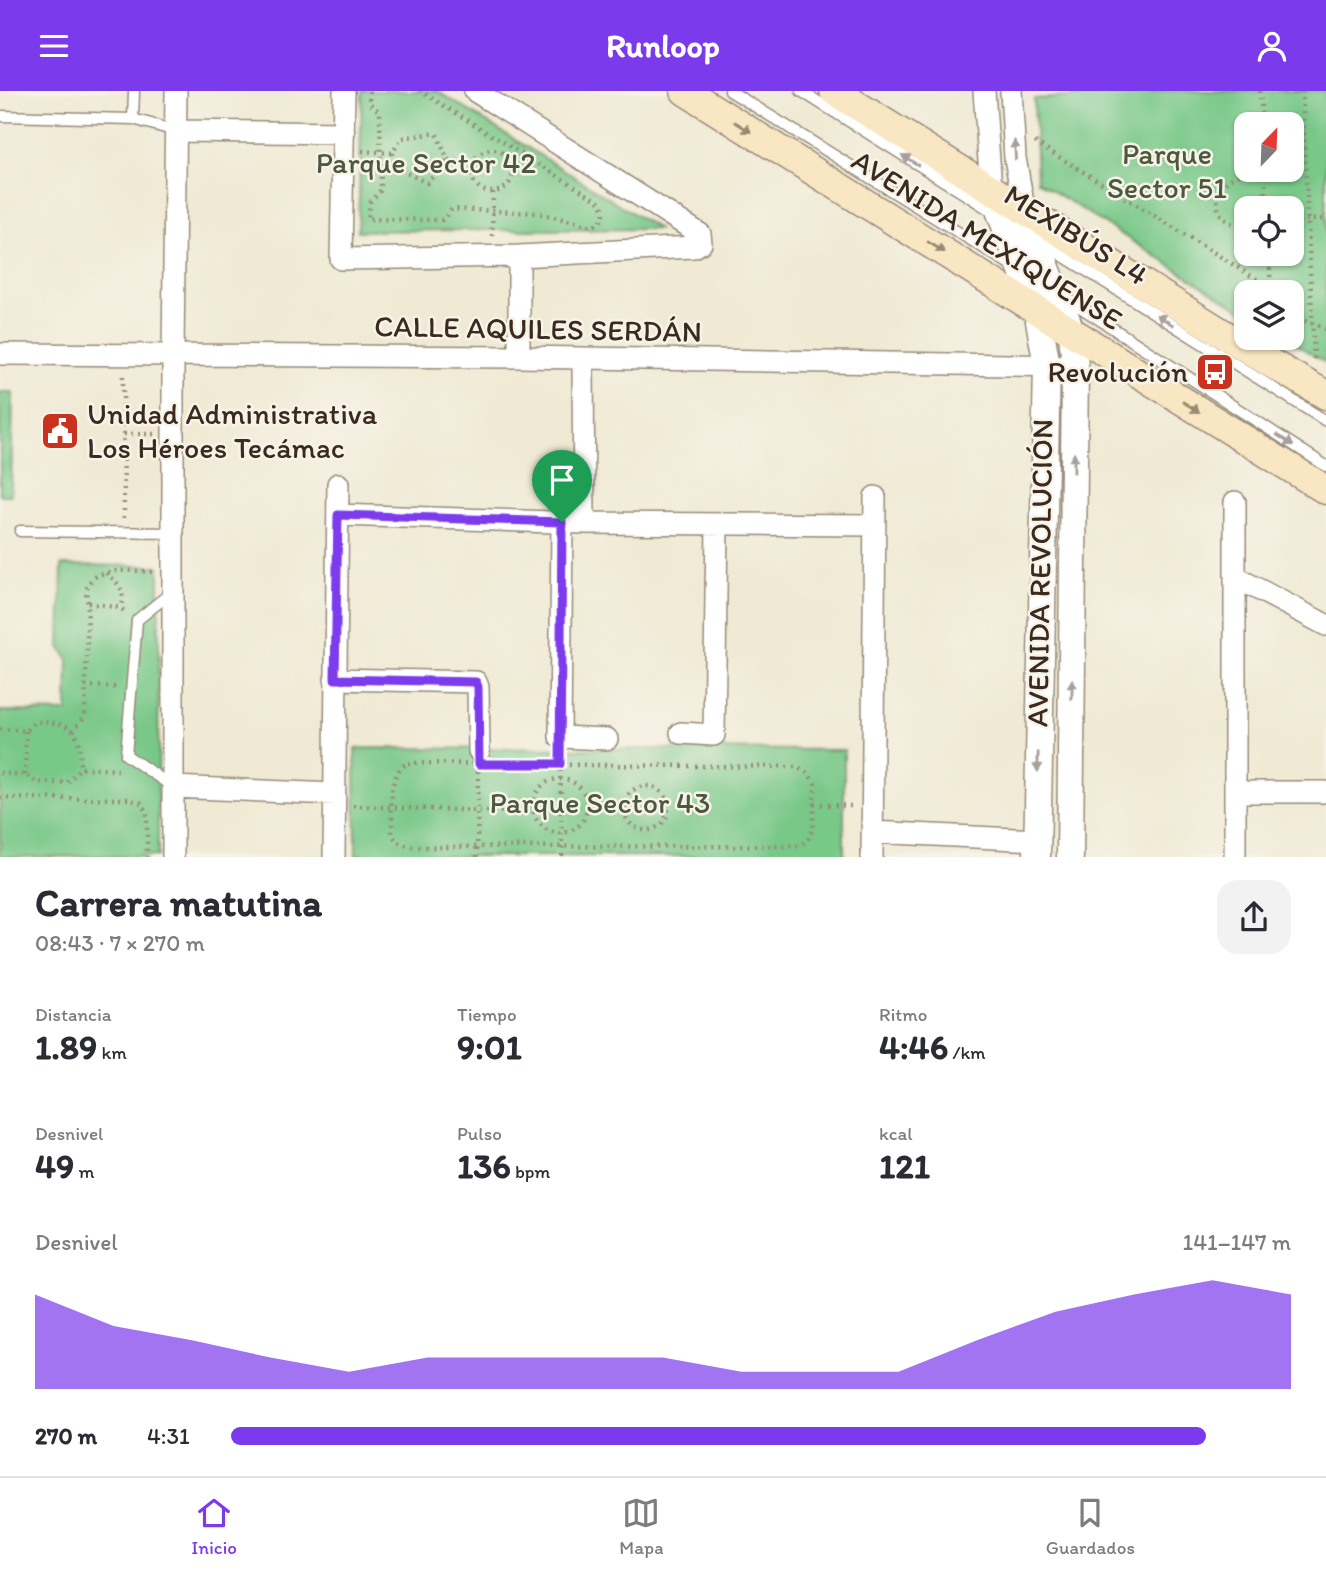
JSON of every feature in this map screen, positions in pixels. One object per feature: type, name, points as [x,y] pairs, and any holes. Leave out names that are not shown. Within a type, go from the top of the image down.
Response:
[{"type":"main road","name":"AVENIDA MEXIQUENSE","points":[[685,91],[1046,296],[1072,333],[1326,490]]},
{"type":"main road","name":"AVENIDA MEXIQUENSE","points":[[834,91],[991,188],[1013,213],[1320,391]]},
{"type":"street","points":[[173,856],[176,91]]},
{"type":"street","points":[[344,91],[341,259],[519,256],[694,247],[701,243],[700,234],[475,91]]},
{"type":"street","points":[[984,91],[991,188]]},
{"type":"street","name":"AVENIDA REVOLUCIÓN","points":[[1011,91],[1014,129],[1013,213],[1027,275],[1046,296]]},
{"type":"street","points":[[176,131],[344,142]]},
{"type":"street","name":"AVENIDA REVOLUCIÓN","points":[[1013,213],[1037,239],[1046,296],[1047,365],[1037,848]]},
{"type":"street","points":[[519,256],[519,358]]},
{"type":"street","name":"AVENIDA REVOLUCIÓN","points":[[1070,856],[1075,366],[1072,333]]},
{"type":"street","name":"CALLE AQUILES SERDÁN","points":[[0,354],[1075,366]]},
{"type":"street","points":[[583,360],[584,523]]},
{"type":"street","points":[[334,856],[338,484]]},
{"type":"street","points":[[872,856],[875,497]]},
{"type":"street","points":[[1235,502],[1235,856]]},
{"type":"street","points":[[338,515],[584,523],[874,525]]},
{"type":"street","points":[[562,522],[559,737],[607,739]]},
{"type":"street","points":[[681,733],[714,735],[717,525]]},
{"type":"street","points":[[1235,577],[1326,625]]},
{"type":"street","points":[[335,679],[476,682],[479,757]]},
{"type":"street","points":[[173,787],[335,799]]},
{"type":"street","points":[[1235,792],[1326,792]]},
{"type":"street","points":[[872,832],[1037,848]]},
{"type":"lane","points":[[133,119],[134,91]]},
{"type":"lane","name":"MEXIBÚS L4","points":[[730,91],[1027,275]]},
{"type":"lane","name":"MEXIBÚS L4","points":[[801,91],[1013,213]]},
{"type":"lane","points":[[0,116],[133,119],[176,131]]},
{"type":"lane","name":"MEXIBÚS L4","points":[[1037,239],[1326,421]]},
{"type":"lane","name":"MEXIBÚS L4","points":[[1046,296],[1326,466]]},
{"type":"lane","points":[[20,531],[174,533]]},
{"type":"lane","points":[[173,787],[126,755],[137,620],[174,582]]},
{"type":"path","points":[[370,91],[369,103],[380,112],[381,190],[370,202],[368,219],[442,220],[452,209],[538,213],[592,226],[603,218],[605,209],[600,202],[420,91]]},
{"type":"path","points":[[1261,91],[1262,112]]},
{"type":"path","points":[[1302,91],[1312,326],[1320,391]]},
{"type":"path","points":[[1014,129],[1254,280]]},
{"type":"path","points":[[436,134],[448,160],[427,183],[395,167],[392,153],[402,138],[436,134]]},
{"type":"path","points":[[344,142],[392,153]]},
{"type":"path","points":[[494,150],[501,151],[511,161],[513,174],[506,186],[493,191],[480,187],[472,176],[473,163],[481,153],[494,150]]},
{"type":"path","points":[[448,160],[473,163]]},
{"type":"path","points":[[1234,175],[1221,188],[1217,202],[1222,217],[1234,225]]},
{"type":"path","points":[[492,257],[493,191]]},
{"type":"path","points":[[1304,220],[1326,219]]},
{"type":"path","points":[[1304,322],[1326,330]]},
{"type":"path","points":[[123,355],[124,533]]},
{"type":"path","points":[[124,434],[173,434]]},
{"type":"path","points":[[74,731],[85,716],[88,603],[85,595],[89,583],[98,575],[117,570],[174,582]]},
{"type":"path","points":[[106,573],[120,586],[124,596],[121,608]]},
{"type":"path","points":[[88,603],[121,608],[137,620]]},
{"type":"path","points":[[0,773],[26,775],[36,782],[67,783],[80,768],[81,745],[74,731],[62,722],[35,722],[26,731],[26,775]]},
{"type":"path","points":[[0,729],[26,731]]},
{"type":"path","points":[[559,737],[562,856]]},
{"type":"path","points":[[477,856],[479,757]]},
{"type":"path","points":[[479,757],[560,764],[796,767],[809,773],[815,784],[813,828],[808,840],[799,846],[410,847],[397,842],[392,834],[393,778],[400,767],[408,763],[479,757]]},
{"type":"path","points":[[80,768],[149,771]]},
{"type":"path","points":[[561,779],[580,787],[587,803],[587,811],[578,826],[562,832],[545,827],[538,821],[535,813],[535,796],[540,788],[561,779]]},
{"type":"path","points":[[649,785],[663,792],[669,805],[662,824],[650,830],[630,823],[624,809],[628,794],[641,786],[649,785]]},
{"type":"path","points":[[0,798],[129,799],[141,803],[147,813],[147,856]]},
{"type":"path","points":[[335,799],[393,808],[535,813]]},
{"type":"path","points":[[587,803],[624,809]]},
{"type":"path","points":[[814,804],[872,807]]},
{"type":"path","points":[[710,847],[712,856]]},
{"type":"green space","name":"Parque Sector 42","points":[[362,91],[437,91],[658,229],[358,231]]},
{"type":"green space","name":"Parque Sector 51","points":[[1162,91],[1326,91],[1326,363],[1304,349],[1304,280],[1234,280],[1234,305],[1037,181],[1034,99]]},
{"type":"green space","points":[[0,392],[13,392],[11,495],[0,495]]},
{"type":"green space","points":[[62,565],[159,566],[158,856],[0,857],[0,711],[67,712],[68,659],[60,647]]},
{"type":"green space","name":"Parque Sector 43","points":[[355,748],[844,750],[844,856],[356,856]]},
{"type":"place","name":"Revolución","points":[[1215,372]]},
{"type":"place","name":"Unidad Administrativa Los Héroes Tecámac","points":[[60,431]]},
{"type":"route","points":[[338,515],[562,522],[560,764],[479,764],[476,682],[335,679],[338,515]]}]
